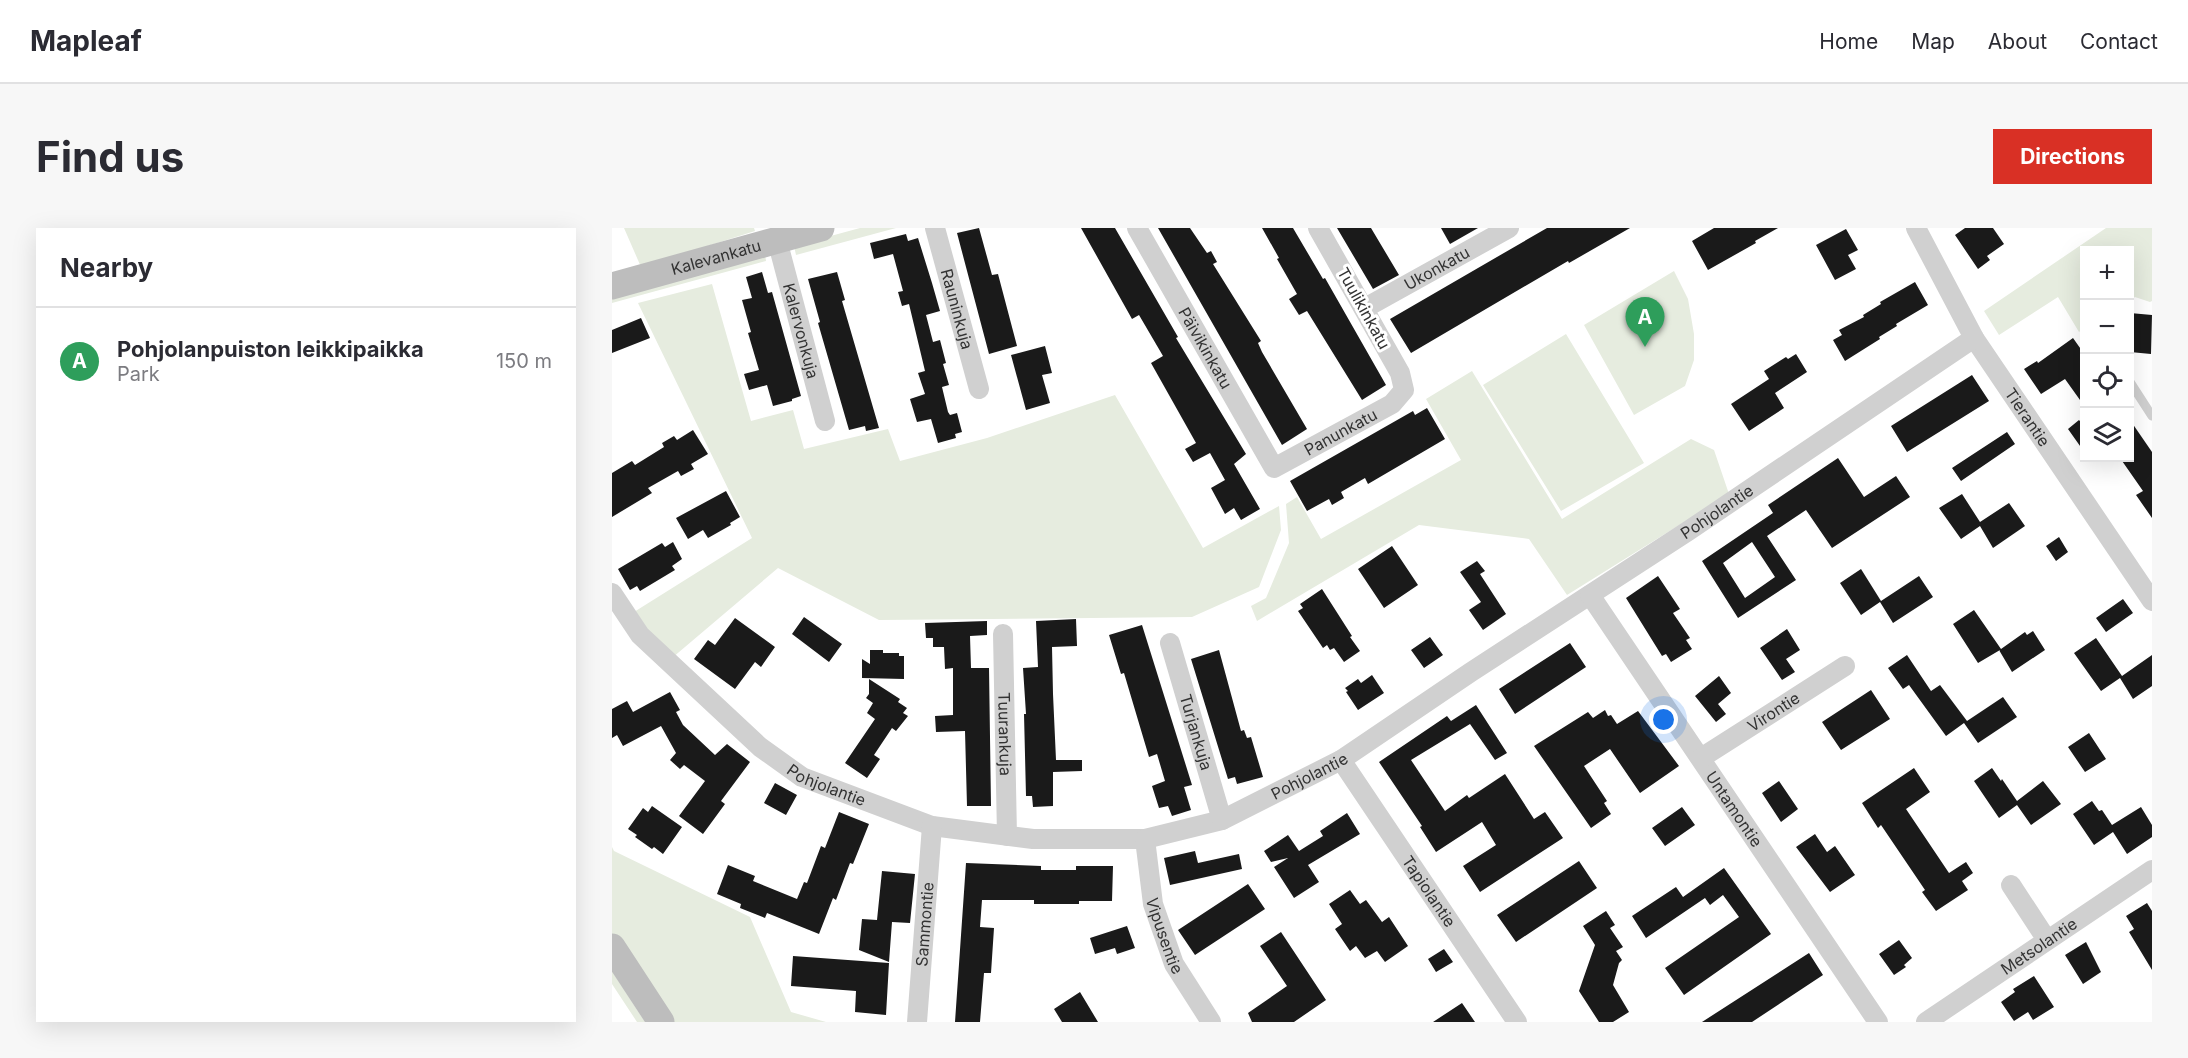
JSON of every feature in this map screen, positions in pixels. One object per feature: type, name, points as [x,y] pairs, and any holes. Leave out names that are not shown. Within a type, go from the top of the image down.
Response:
[{"type":"street","name":"Kalevankatu","points":[[612,286],[821,228]]},
{"type":"street","name":"Rauninkuja","points":[[935,228],[979,389]]},
{"type":"street","name":"Päivikinkatu","points":[[1137,228],[1274,468]]},
{"type":"street","name":"Tuulikinkatu","points":[[1318,228],[1400,373],[1404,390]]},
{"type":"street","name":"Tierantie","points":[[1916,228],[1974,338],[2152,601]]},
{"type":"street","name":"Ukonkatu","points":[[1365,308],[1501,230]]},
{"type":"street","name":"Kalervonkuja","points":[[777,240],[825,421]]},
{"type":"street","name":"Pohjolantie","points":[[612,593],[640,635],[760,747],[802,777],[932,826],[1033,839],[1144,839],[1222,820],[1341,760],[1974,338]]},
{"type":"street","name":"Panunkatu","points":[[1274,468],[1392,404],[1404,390]]},
{"type":"street","name":"Untamontie","points":[[1590,595],[1878,1022]]},
{"type":"street","name":"Tuurankuja","points":[[1003,634],[1007,836]]},
{"type":"street","name":"Turjankuja","points":[[1170,643],[1222,820]]},
{"type":"street","name":"Virontie","points":[[1701,758],[1845,666]]},
{"type":"street","name":"Tapiolantie","points":[[1341,760],[1517,1022]]},
{"type":"street","name":"Sammontie","points":[[917,1022],[932,826]]},
{"type":"street","name":"Vipusentie","points":[[1144,839],[1153,904],[1174,964],[1211,1022]]},
{"type":"street","name":"Metsolantie","points":[[1926,1022],[2152,870]]},
{"type":"street","points":[[2011,885],[2047,940]]},
{"type":"street","points":[[612,947],[661,1022]]},
{"type":"lane","points":[[2134,388],[2152,416]]},
{"type":"shaded area","points":[[624,228],[754,228],[755,231],[641,267]]},
{"type":"shaded area","points":[[860,228],[896,228],[796,255],[794,246]]},
{"type":"shaded area","points":[[2106,228],[2152,228],[2152,301],[2150,302],[2134,298],[2134,246],[2080,246],[2079,332],[2058,297],[1999,335],[1984,311]]},
{"type":"shaded area","points":[[765,254],[766,261],[612,303],[612,297]]},
{"type":"shaded area","points":[[1674,271],[1688,299],[1694,334],[1694,360],[1685,386],[1634,415],[1584,325]]},
{"type":"shaded area","points":[[712,284],[751,421],[793,410],[804,449],[888,429],[900,461],[987,438],[1115,395],[1203,548],[1279,506],[1281,530],[1259,587],[1192,617],[879,620],[778,568],[672,658],[634,612],[752,538],[638,303]]},
{"type":"shaded area","points":[[1566,334],[1644,463],[1561,511],[1483,385]]},
{"type":"shaded area","points":[[1472,371],[1562,519],[1691,439],[1714,450],[1729,494],[1567,595],[1529,539],[1419,525],[1257,621],[1251,606],[1266,598],[1289,543],[1286,504],[1297,497],[1321,539],[1461,460],[1426,399]]},
{"type":"shaded area","points":[[612,847],[614,851],[750,917],[791,1012],[826,1022],[672,1022],[612,934]]},
{"type":"shaded area","points":[[612,971],[645,1022],[637,1022],[612,984]]},
{"type":"building","points":[[979,228],[992,275],[998,274],[1017,346],[989,354],[957,233]]},
{"type":"building","points":[[1081,228],[1115,228],[1178,337],[1176,338],[1246,454],[1234,464],[1260,509],[1241,520],[1234,508],[1225,514],[1211,488],[1225,480],[1210,453],[1193,462],[1185,449],[1196,443],[1151,363],[1163,356],[1139,315],[1132,319]]},
{"type":"building","points":[[1158,228],[1190,228],[1207,253],[1211,251],[1217,262],[1213,264],[1261,341],[1258,343],[1262,352],[1307,429],[1282,445]]},
{"type":"building","points":[[1262,228],[1293,228],[1323,279],[1325,278],[1386,385],[1362,400],[1307,311],[1299,315],[1289,299],[1297,294]]},
{"type":"building","points":[[1337,228],[1371,228],[1399,275],[1373,289]]},
{"type":"building","points":[[1441,228],[1478,228],[1450,244]]},
{"type":"building","points":[[1547,228],[1630,228],[1569,263],[1568,261],[1411,353],[1390,319]]},
{"type":"building","points":[[1714,228],[1778,228],[1708,270],[1692,241]]},
{"type":"building","points":[[1965,228],[1993,228],[2004,244],[1987,256],[1990,260],[1978,269],[1955,235]]},
{"type":"building","points":[[1846,229],[1858,250],[1848,255],[1856,269],[1835,280],[1816,245]]},
{"type":"building","points":[[906,234],[908,241],[918,238],[940,311],[926,315],[933,342],[940,340],[946,363],[943,364],[949,385],[942,387],[948,412],[950,415],[957,413],[962,432],[955,434],[956,438],[938,443],[931,419],[917,422],[910,399],[925,394],[918,373],[925,371],[909,304],[902,306],[898,292],[903,291],[893,254],[874,259],[870,243]]},
{"type":"building","points":[[762,272],[768,293],[772,292],[801,396],[773,406],[767,385],[749,390],[744,374],[759,370],[748,333],[751,332],[742,300],[752,298],[746,277]]},
{"type":"building","points":[[837,272],[845,300],[842,301],[879,428],[866,431],[865,426],[849,430],[818,323],[820,322],[808,279]]},
{"type":"building","points":[[1915,282],[1928,305],[1896,324],[1897,326],[1879,337],[1880,339],[1845,361],[1833,340],[1842,335],[1839,330],[1864,317],[1863,315],[1881,304],[1880,302]]},
{"type":"building","points":[[2134,313],[2152,315],[2151,354],[2134,352]]},
{"type":"building","points":[[641,318],[650,338],[612,353],[612,330]]},
{"type":"building","points":[[2073,338],[2080,348],[2080,400],[2065,379],[2041,394],[2024,369],[2037,361],[2038,363]]},
{"type":"building","points":[[1045,346],[1052,373],[1042,375],[1050,403],[1026,410],[1011,355]]},
{"type":"building","points":[[1796,354],[1807,372],[1775,393],[1784,408],[1749,431],[1731,404],[1769,379],[1764,371],[1786,357],[1788,359]]},
{"type":"building","points":[[1972,375],[1989,401],[1907,452],[1891,426]]},
{"type":"building","points":[[1427,408],[1445,439],[1368,484],[1365,478],[1341,492],[1344,498],[1332,505],[1329,499],[1307,511],[1290,481],[1413,411],[1415,415]]},
{"type":"building","points":[[2080,421],[2080,446],[2068,429]]},
{"type":"building","points":[[2134,426],[2152,452],[2152,518],[2136,495],[2143,491],[2123,462],[2134,462]]},
{"type":"building","points":[[693,430],[708,454],[691,464],[694,469],[681,476],[678,471],[648,488],[652,493],[612,517],[612,473],[632,461],[635,465],[664,447],[662,443],[674,436],[677,440]]},
{"type":"building","points":[[2007,432],[2015,444],[1961,481],[1952,468]]},
{"type":"building","points":[[1838,458],[1864,497],[1896,476],[1910,497],[1832,548],[1806,510],[1767,536],[1796,580],[1738,618],[1702,561],[1773,513],[1768,505]],"holes":[[[1752,542],[1775,577],[1745,598],[1723,563]]]},
{"type":"building","points":[[726,491],[740,517],[708,538],[703,530],[688,539],[676,518]]},
{"type":"building","points":[[1962,494],[1980,522],[2009,503],[2025,526],[1993,548],[1980,526],[1961,539],[1939,508]]},
{"type":"building","points":[[2059,537],[2068,552],[2056,561],[2046,546]]},
{"type":"building","points":[[673,542],[682,559],[672,566],[675,570],[640,591],[637,586],[630,590],[618,569],[662,543],[665,547]]},
{"type":"building","points":[[1392,546],[1418,585],[1384,608],[1358,569]]},
{"type":"building","points":[[1477,561],[1485,571],[1480,574],[1506,614],[1483,630],[1469,610],[1481,602],[1460,572]]},
{"type":"building","points":[[1861,569],[1881,601],[1919,576],[1933,597],[1893,623],[1880,602],[1861,615],[1840,583]]},
{"type":"building","points":[[1658,576],[1680,609],[1673,613],[1690,638],[1686,640],[1692,649],[1671,662],[1666,654],[1662,656],[1626,598]]},
{"type":"building","points":[[1322,589],[1360,651],[1344,662],[1334,648],[1330,650],[1327,645],[1323,648],[1298,611],[1303,608],[1300,604]]},
{"type":"building","points":[[2123,599],[2133,613],[2106,632],[2096,618]]},
{"type":"building","points":[[1974,610],[2001,649],[2025,632],[2027,635],[2033,631],[2045,650],[2012,672],[1999,650],[1978,663],[1953,624]]},
{"type":"building","points":[[804,617],[842,644],[829,662],[792,634]]},
{"type":"building","points":[[735,618],[775,647],[761,667],[755,662],[735,689],[694,659],[708,640],[715,645]]},
{"type":"building","points":[[1076,619],[1077,646],[1052,647],[1053,694],[1056,760],[1082,760],[1082,771],[1053,772],[1053,806],[1033,807],[1032,796],[1026,796],[1024,714],[1026,714],[1023,668],[1038,667],[1036,621]]},
{"type":"building","points":[[987,621],[987,635],[970,636],[971,668],[989,668],[991,806],[967,806],[965,731],[936,732],[935,716],[953,715],[953,668],[945,669],[944,647],[933,647],[933,638],[926,638],[925,623]]},
{"type":"building","points":[[1142,625],[1192,785],[1184,787],[1191,810],[1172,816],[1168,806],[1159,808],[1152,786],[1165,781],[1157,754],[1149,757],[1124,673],[1121,674],[1109,635]]},
{"type":"building","points":[[1787,629],[1800,650],[1786,659],[1795,672],[1782,680],[1760,648]]},
{"type":"building","points":[[1430,637],[1443,655],[1424,668],[1411,650]]},
{"type":"building","points":[[2096,638],[2122,676],[2152,655],[2152,686],[2133,699],[2120,678],[2101,691],[2074,653]]},
{"type":"building","points":[[1570,643],[1586,667],[1515,714],[1499,689]]},
{"type":"building","points":[[870,650],[883,650],[883,653],[899,653],[899,656],[904,656],[904,679],[862,678],[862,659],[870,664]]},
{"type":"building","points":[[1219,650],[1241,731],[1244,730],[1247,738],[1251,737],[1263,777],[1237,784],[1235,777],[1228,779],[1191,659]]},
{"type":"building","points":[[1907,655],[1931,691],[1940,685],[1967,721],[2003,697],[2017,717],[1978,743],[1964,723],[1946,736],[1909,685],[1903,689],[1888,668]]},
{"type":"building","points":[[1372,675],[1384,693],[1358,710],[1345,688],[1358,679],[1361,683]]},
{"type":"building","points":[[1719,676],[1731,693],[1718,704],[1726,714],[1716,722],[1695,696]]},
{"type":"building","points":[[869,679],[900,699],[898,702],[907,708],[903,713],[908,716],[896,731],[892,728],[874,755],[880,759],[867,778],[845,763],[875,719],[867,713],[873,703],[866,698],[869,694]]},
{"type":"building","points":[[1871,690],[1890,719],[1841,750],[1822,722]]},
{"type":"building","points":[[670,692],[680,710],[676,712],[683,725],[715,755],[727,744],[750,762],[721,801],[725,804],[703,834],[679,816],[705,781],[684,765],[680,769],[670,760],[676,753],[661,726],[623,746],[617,735],[612,738],[612,709],[627,701],[633,712]]},
{"type":"building","points":[[1476,705],[1507,753],[1495,760],[1470,724],[1411,760],[1445,811],[1467,795],[1469,798],[1505,774],[1534,819],[1545,812],[1563,838],[1480,892],[1463,866],[1496,845],[1482,822],[1436,852],[1420,827],[1422,826],[1379,762],[1447,716],[1451,721]]},
{"type":"building","points":[[1605,710],[1617,724],[1638,711],[1679,766],[1640,793],[1610,749],[1584,766],[1607,801],[1604,803],[1611,814],[1591,828],[1534,746],[1588,712],[1593,718]]},
{"type":"building","points":[[2089,733],[2106,759],[2085,772],[2068,747]]},
{"type":"building","points":[[1914,768],[1930,792],[1906,809],[1949,873],[1966,862],[1973,873],[1962,881],[1968,890],[1936,911],[1922,892],[1925,890],[1881,825],[1878,828],[1862,803]]},
{"type":"building","points":[[1992,768],[2017,801],[2043,781],[2061,804],[2031,825],[2017,805],[1999,818],[1974,781]]},
{"type":"building","points":[[1779,781],[1798,809],[1781,822],[1762,793]]},
{"type":"building","points":[[775,783],[797,795],[786,815],[764,803]]},
{"type":"building","points":[[2092,801],[2099,811],[2102,810],[2112,825],[2141,807],[2152,825],[2152,837],[2127,854],[2113,832],[2094,845],[2073,814]]},
{"type":"building","points":[[652,806],[682,827],[663,854],[635,837],[637,835],[628,829],[643,808],[648,812]]},
{"type":"building","points":[[1682,807],[1695,825],[1665,846],[1652,828]]},
{"type":"building","points":[[839,812],[869,824],[853,864],[850,863],[836,900],[833,898],[819,934],[767,913],[765,918],[740,908],[741,904],[717,894],[728,865],[755,876],[753,881],[797,899],[804,882],[807,883],[821,846],[825,848]]},
{"type":"building","points":[[1347,813],[1360,834],[1308,865],[1319,882],[1294,898],[1274,867],[1288,858],[1271,862],[1264,851],[1288,835],[1299,851],[1323,836],[1320,831]]},
{"type":"building","points":[[1815,834],[1827,852],[1835,846],[1855,875],[1830,892],[1796,847]]},
{"type":"building","points":[[1195,851],[1198,863],[1239,854],[1242,869],[1170,885],[1164,858]]},
{"type":"building","points":[[1579,861],[1597,888],[1516,942],[1497,915]]},
{"type":"building","points":[[966,863],[1041,866],[1041,870],[1076,870],[1076,866],[1113,866],[1112,901],[1034,904],[1034,900],[982,900],[980,927],[994,928],[991,973],[984,973],[980,1022],[955,1022]]},
{"type":"building","points":[[1724,868],[1771,934],[1684,995],[1665,968],[1739,917],[1723,895],[1710,905],[1705,898],[1646,938],[1632,916],[1676,887],[1683,897]]},
{"type":"building","points":[[882,871],[915,874],[910,923],[892,922],[889,962],[859,950],[862,919],[877,920]]},
{"type":"building","points":[[1248,884],[1265,909],[1195,955],[1178,930]]},
{"type":"building","points":[[1350,890],[1360,904],[1366,900],[1382,922],[1389,917],[1408,946],[1385,962],[1377,951],[1365,958],[1356,946],[1350,951],[1335,929],[1342,924],[1329,904]]},
{"type":"building","points":[[2147,903],[2152,911],[2152,970],[2129,932],[2134,929],[2126,916]]},
{"type":"building","points":[[1606,911],[1615,925],[1610,928],[1623,947],[1616,951],[1622,960],[1619,963],[1613,985],[1629,1012],[1613,1022],[1599,1022],[1579,991],[1595,945],[1583,926]]},
{"type":"building","points":[[1127,926],[1135,948],[1117,954],[1115,948],[1095,954],[1090,938]]},
{"type":"building","points":[[1281,932],[1326,1000],[1294,1022],[1252,1022],[1248,1013],[1287,986],[1260,946]]},
{"type":"building","points":[[1899,940],[1912,958],[1904,965],[1906,967],[1894,975],[1879,954]]},
{"type":"building","points":[[2086,942],[2101,972],[2083,984],[2065,955]]},
{"type":"building","points":[[1444,949],[1453,962],[1436,972],[1428,959]]},
{"type":"building","points":[[1809,953],[1823,975],[1752,1022],[1702,1022]]},
{"type":"building","points":[[793,956],[889,963],[886,1015],[855,1012],[856,991],[791,986]]},
{"type":"building","points":[[2034,976],[2054,1007],[2033,1020],[2028,1012],[2014,1021],[2001,1002],[2015,992],[2013,989]]},
{"type":"building","points":[[1080,992],[1098,1022],[1062,1022],[1054,1009]]},
{"type":"building","points":[[1462,1003],[1475,1022],[1433,1022]]},
{"type":"place","name":"Pohjolanpuiston leikkipaikka","points":[[1645,347]]}]
